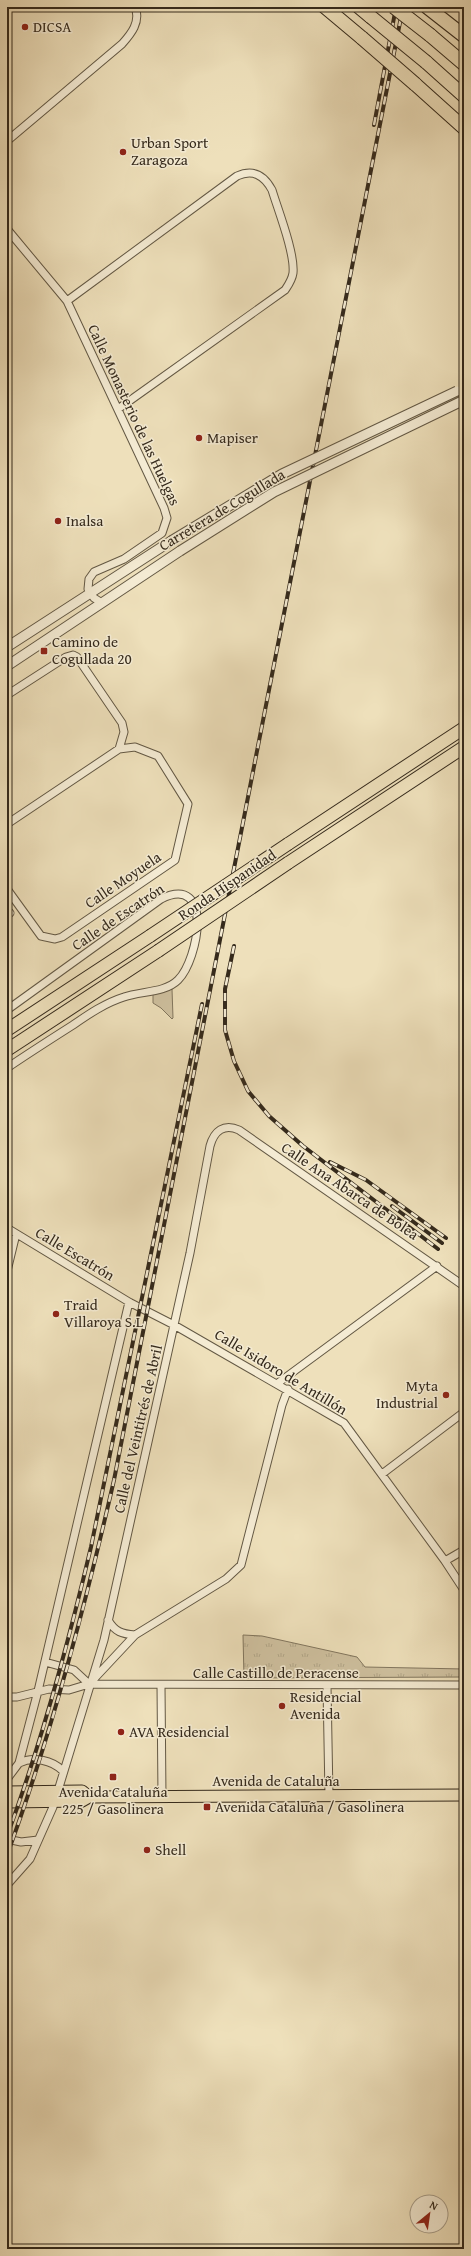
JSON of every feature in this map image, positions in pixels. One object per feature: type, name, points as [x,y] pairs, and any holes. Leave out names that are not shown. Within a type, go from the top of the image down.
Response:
[{"type":"highway","points":[[325,7],[464,128]]},
{"type":"highway","points":[[359,7],[426,62],[464,96]]},
{"type":"highway","points":[[394,7],[464,64]]},
{"type":"highway","points":[[427,7],[464,36]]},
{"type":"highway","name":"Ronda Hispanidad","points":[[7,1030],[464,728]]},
{"type":"highway","name":"Ronda Hispanidad","points":[[7,1050],[464,747]]},
{"type":"main road","name":"Avenida de Cataluña","points":[[7,1802],[82,1791],[89,1797],[464,1795]]},
{"type":"main road","name":"Avenida de Cataluña","points":[[7,1792],[56,1796]]},
{"type":"street","points":[[7,141],[122,44],[135,26],[137,17],[135,7]]},
{"type":"street","points":[[67,301],[237,176],[246,172],[254,173],[267,181],[272,190],[291,259],[293,272],[291,282],[285,290],[118,409]]},
{"type":"street","name":"Calle Monasterio de las Huelgas","points":[[7,229],[67,301],[164,508],[166,526],[157,537],[124,559],[104,566],[94,572],[89,579],[88,588],[90,593]]},
{"type":"street","name":"Carretera de Cogullada","points":[[7,647],[171,541],[282,474],[461,389]]},
{"type":"street","name":"Carretera de Cogullada","points":[[7,666],[180,551],[274,492],[463,401]]},
{"type":"street","points":[[90,593],[102,603]]},
{"type":"street","points":[[7,696],[66,657],[73,655],[80,660],[122,723],[124,732],[119,749],[7,824]]},
{"type":"street","name":"Calle Moyuela","points":[[7,889],[34,930],[41,936],[55,939],[68,933],[175,860],[188,811],[185,798],[158,756],[134,747],[119,749]]},
{"type":"street","name":"Calle de Escatrón","points":[[7,1010],[161,899],[171,894],[180,894],[190,899],[195,905],[198,917],[192,956],[186,971],[177,981],[162,988],[132,994],[111,1002],[7,1068]]},
{"type":"street","name":"Calle Ana Abarca de Bolea","points":[[219,1130],[230,1127],[239,1130],[464,1286]]},
{"type":"street","name":"Calle del Veintitrés de Abril","points":[[7,1885],[30,1859],[56,1796],[108,1620],[190,1253],[210,1146],[215,1134],[219,1130]]},
{"type":"street","name":"Calle Escatrón","points":[[7,1228],[129,1302]]},
{"type":"street","points":[[7,1271],[16,1234]]},
{"type":"street","points":[[278,1383],[437,1266]]},
{"type":"street","points":[[7,1779],[19,1763],[38,1691],[129,1302]]},
{"type":"street","name":"Calle Isidoro de Antillón","points":[[129,1302],[174,1324],[278,1383],[344,1423],[445,1561],[464,1590]]},
{"type":"street","points":[[7,1697],[17,1697],[49,1689],[69,1690],[89,1684],[135,1635],[226,1579],[241,1565],[282,1405],[288,1389]]},
{"type":"street","points":[[382,1474],[464,1412]]},
{"type":"street","points":[[445,1561],[464,1550]]},
{"type":"street","points":[[108,1620],[112,1627],[122,1634],[135,1635]]},
{"type":"street","points":[[45,1662],[74,1670],[89,1684]]},
{"type":"street","name":"Calle Castillo de Peracense","points":[[89,1684],[327,1686],[464,1685]]},
{"type":"street","points":[[161,1685],[162,1796]]},
{"type":"street","points":[[327,1686],[329,1796]]},
{"type":"street","points":[[19,1763],[28,1759],[44,1761],[57,1765],[63,1771]]},
{"type":"street","points":[[7,1839],[21,1842],[38,1840]]},
{"type":"green space","points":[[172,989],[172,1019],[161,1008],[153,1003],[153,994]]},
{"type":"green space","points":[[243,1635],[262,1636],[357,1657],[365,1667],[464,1669],[464,1677],[244,1678]]},
{"type":"railway","points":[[374,125],[396,7]]},
{"type":"railway","points":[[7,1855],[39,1763],[53,1716],[79,1622],[114,1480],[403,7]]},
{"type":"railway","points":[[234,946],[225,989],[225,1030],[234,1061],[248,1091],[269,1116],[303,1146],[438,1249]]},
{"type":"railway","points":[[7,1836],[32,1765],[54,1693],[91,1547],[202,1004]]},
{"type":"railway","points":[[330,1162],[366,1180],[446,1238]]},
{"type":"railway","points":[[392,1206],[442,1243]]},
{"type":"place","name":"DICSA","points":[[25,27]]},
{"type":"place","name":"Urban Sport Zaragoza","points":[[123,152]]},
{"type":"place","name":"Mapiser","points":[[199,438]]},
{"type":"place","name":"Inalsa","points":[[58,521]]},
{"type":"place","name":"Camino de Cogullada 20","points":[[44,651]]},
{"type":"place","name":"Traid Villaroya S.L","points":[[56,1314]]},
{"type":"place","name":"Myta Industrial","points":[[446,1395]]},
{"type":"place","name":"Residencial Avenida","points":[[282,1706]]},
{"type":"place","name":"AVA Residencial","points":[[121,1732]]},
{"type":"place","name":"Avenida Cataluña 225 / Gasolinera","points":[[113,1777]]},
{"type":"place","name":"Avenida Cataluña / Gasolinera","points":[[207,1807]]},
{"type":"place","name":"Shell","points":[[147,1850]]}]
